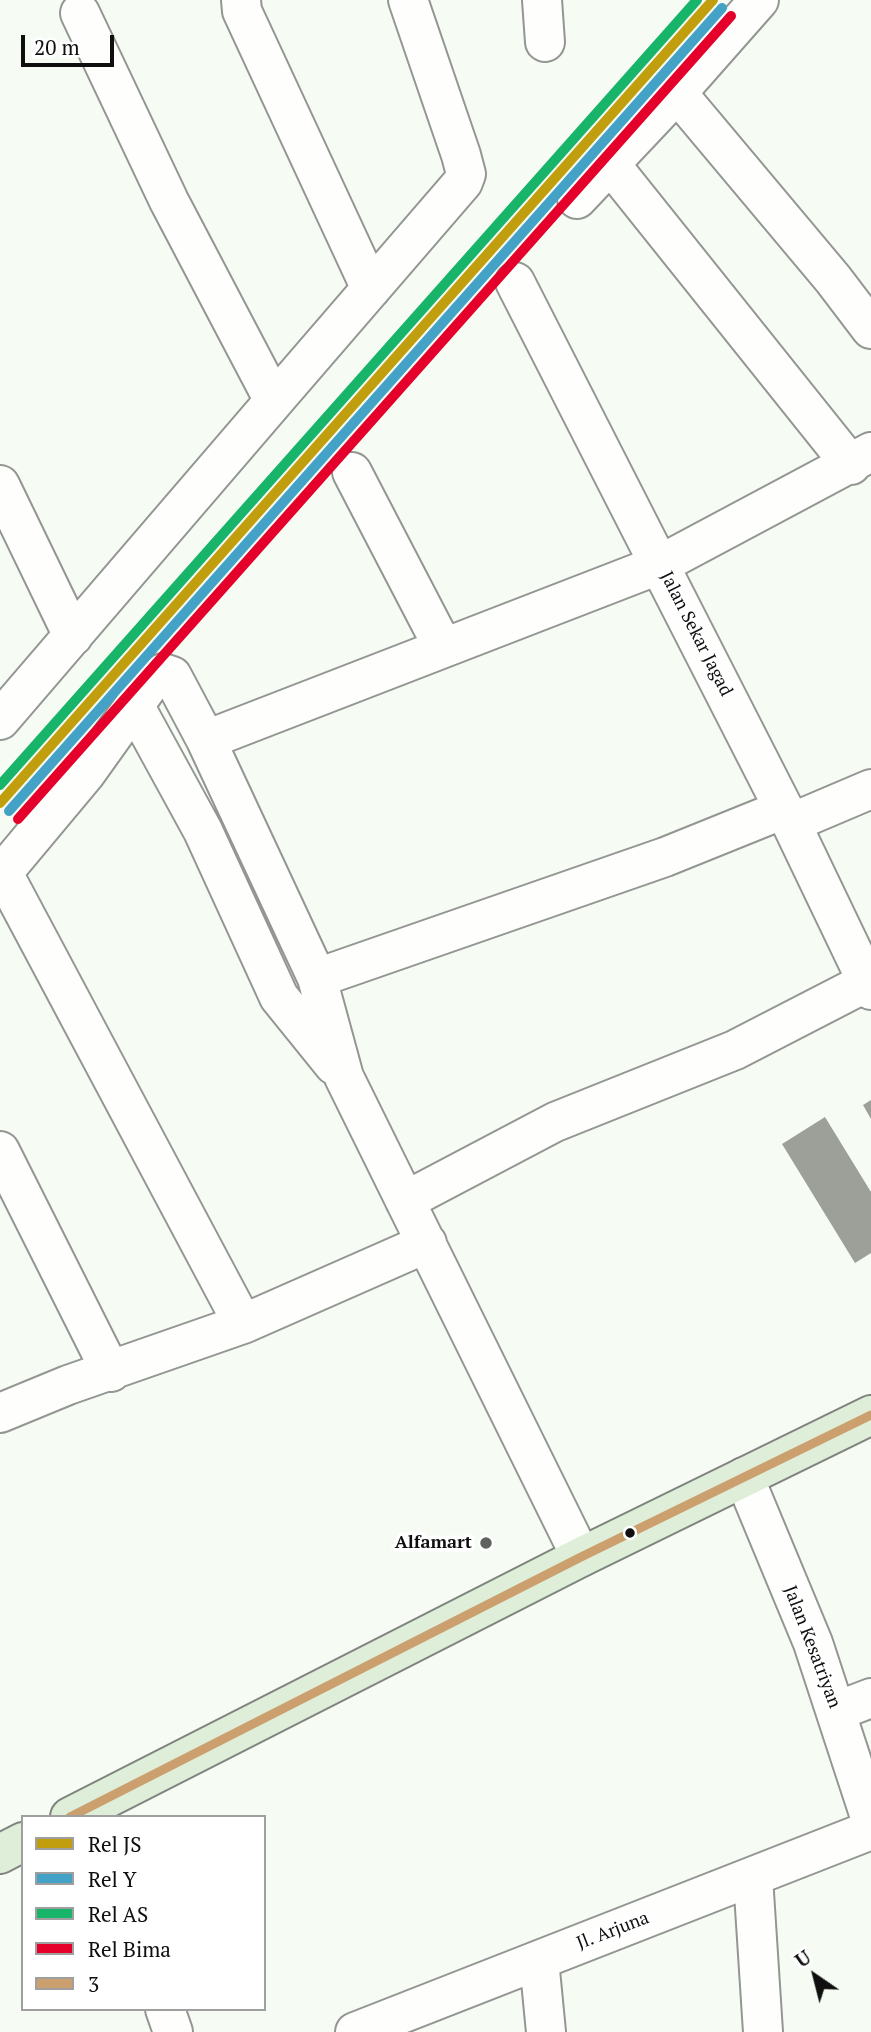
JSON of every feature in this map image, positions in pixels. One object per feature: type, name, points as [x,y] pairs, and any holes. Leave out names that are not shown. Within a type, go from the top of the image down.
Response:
[{"type":"main road","points":[[88,1812],[581,1557],[871,1415]]},
{"type":"main road","points":[[0,1854],[21,1843]]},
{"type":"street","points":[[241,0],[242,11],[371,289]]},
{"type":"street","points":[[0,720],[457,190],[466,174],[408,0]]},
{"type":"street","points":[[542,0],[545,41]]},
{"type":"street","points":[[577,199],[677,93],[759,0]]},
{"type":"street","points":[[80,13],[169,201],[274,401]]},
{"type":"street","points":[[677,93],[833,279],[871,329]]},
{"type":"street","points":[[206,740],[661,564],[861,458],[611,165]]},
{"type":"street","name":"Jalan Sekar Jagad","points":[[515,282],[788,816],[869,986]]},
{"type":"street","points":[[352,472],[443,647]]},
{"type":"street","points":[[0,485],[73,636]]},
{"type":"street","points":[[243,1324],[1,874],[86,773],[151,682],[158,675],[168,672],[206,740],[317,978],[344,1077],[581,1557]]},
{"type":"street","points":[[134,705],[203,831],[279,997],[344,1077]]},
{"type":"street","points":[[317,978],[871,789]]},
{"type":"street","points":[[405,1201],[555,1122],[735,1050],[869,986]]},
{"type":"street","points":[[0,1151],[111,1372]]},
{"type":"street","points":[[0,1412],[243,1324],[427,1243]]},
{"type":"street","name":"Jalan Kesatriyan","points":[[744,1477],[804,1621],[854,1704],[871,1820]]},
{"type":"street","name":"Jl. Arjuna","points":[[355,2032],[871,1830]]},
{"type":"street","points":[[753,1877],[763,2032]]},
{"type":"street","points":[[539,1960],[546,2032]]},
{"type":"street","points":[[166,2011],[173,2032]]},
{"type":"building","points":[[871,1100],[871,1119],[863,1105]]},
{"type":"building","points":[[825,1117],[871,1192],[871,1253],[855,1263],[782,1144]]},
{"type":"rail line","name":"AS","points":[[0,785],[697,0]]},
{"type":"rail line","name":"JS","points":[[0,803],[713,0]]},
{"type":"rail line","name":"Y","points":[[9,811],[722,8]]},
{"type":"rail line","name":"Bima","points":[[18,819],[731,16]]},
{"type":"transit line","name":"3","points":[[74,1815],[581,1557],[871,1415]]},
{"type":"place","name":"Alfamart","points":[[486,1543]]}]
